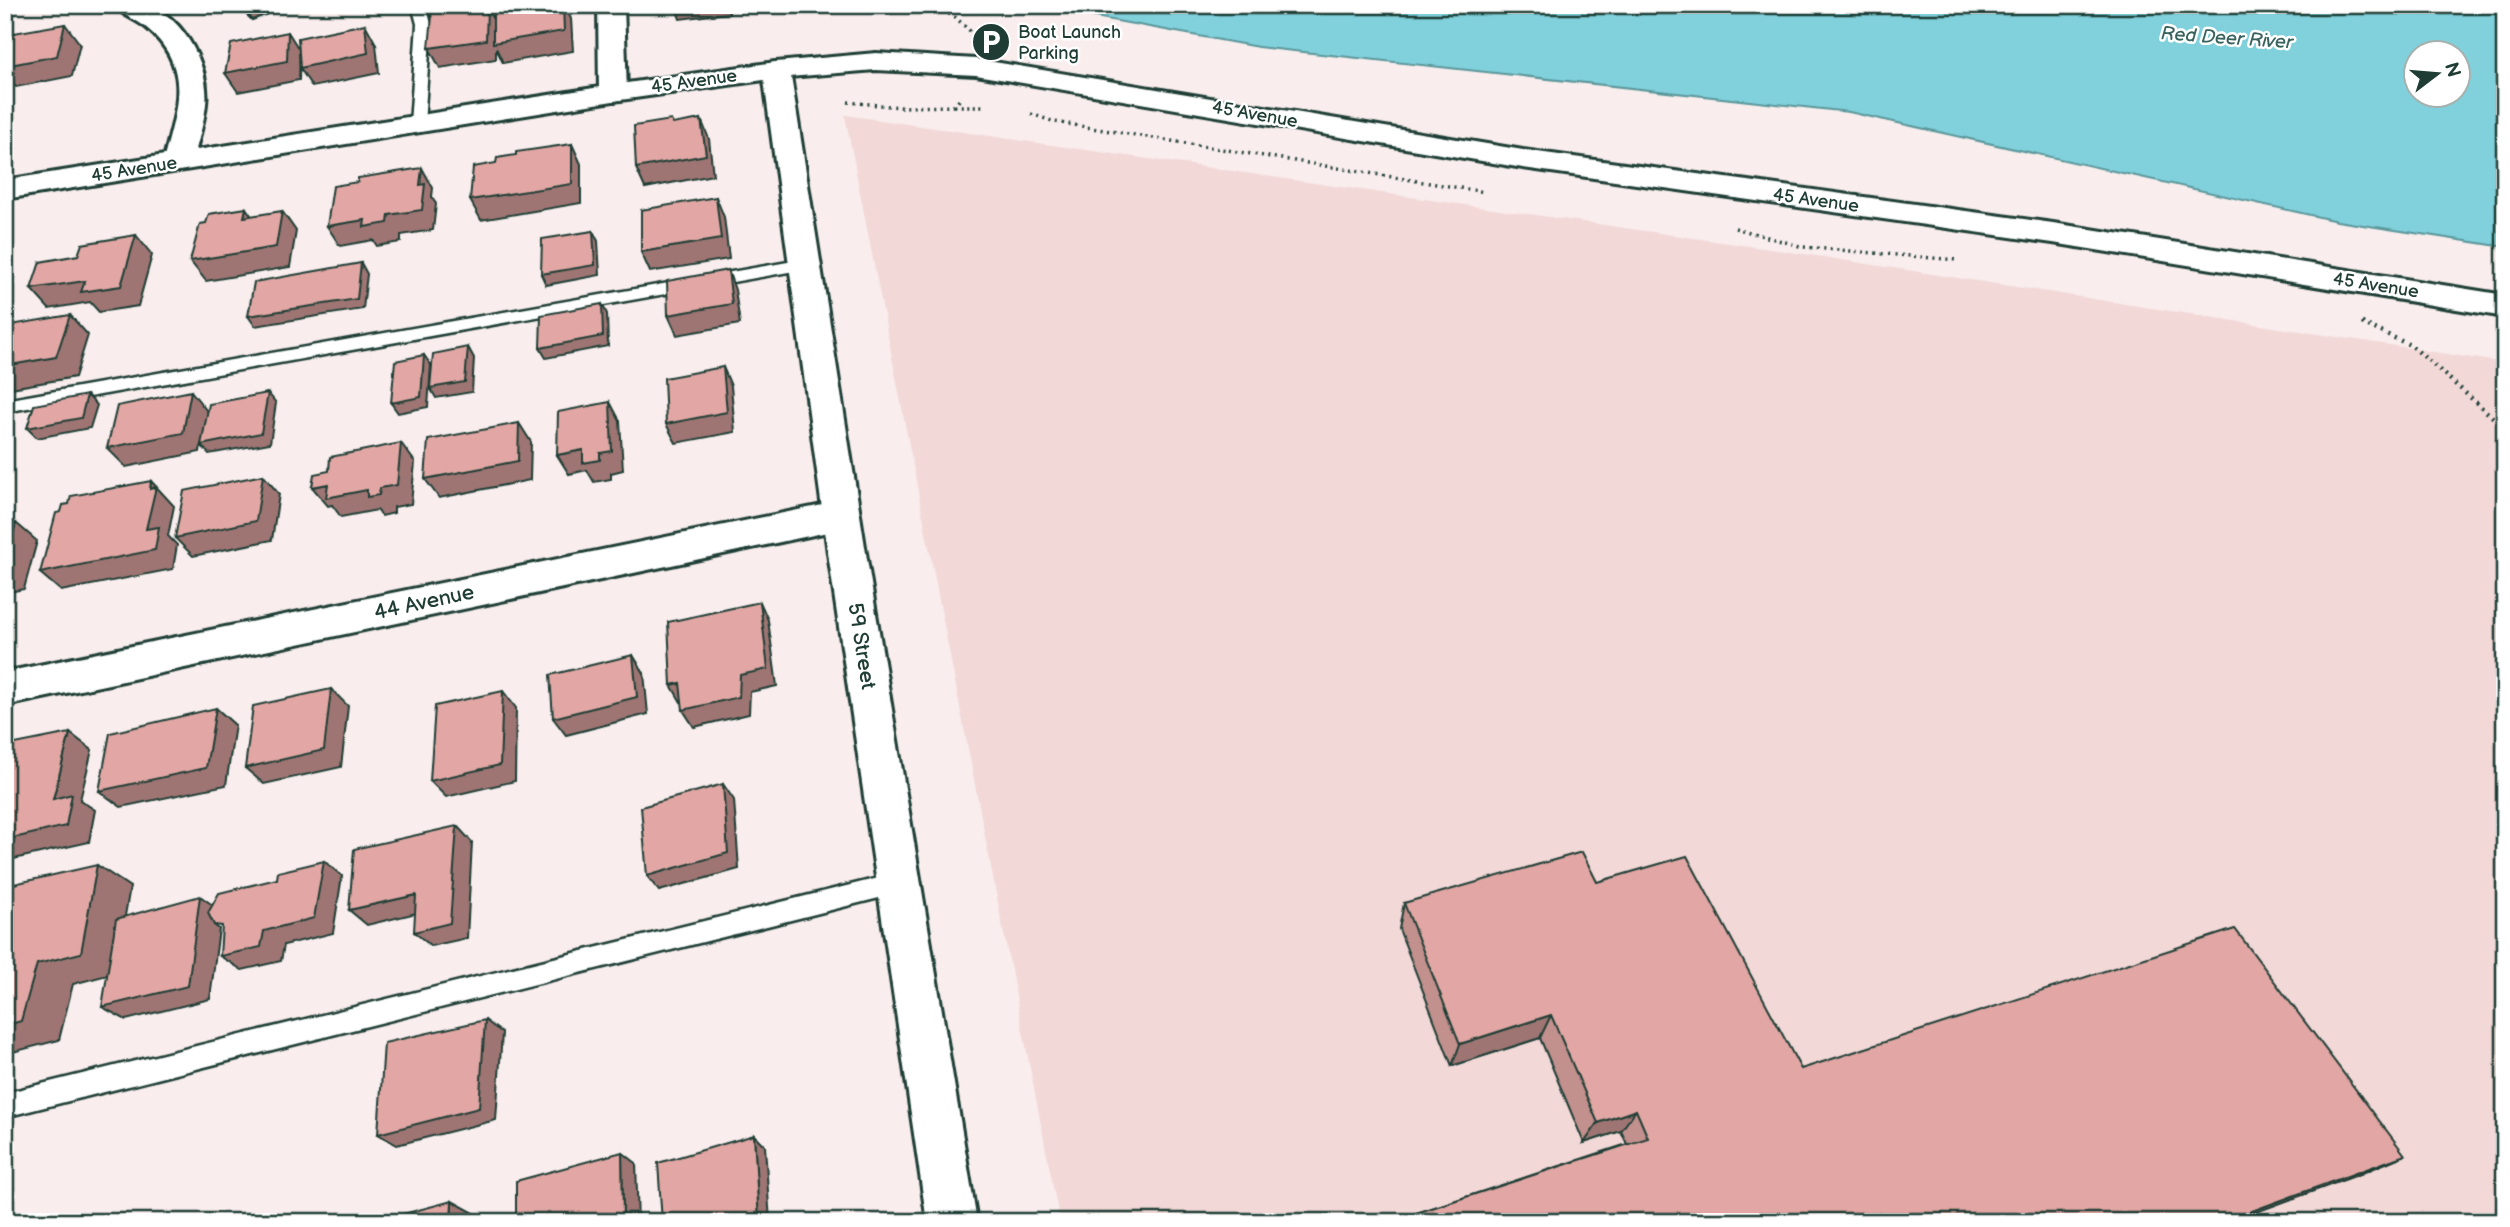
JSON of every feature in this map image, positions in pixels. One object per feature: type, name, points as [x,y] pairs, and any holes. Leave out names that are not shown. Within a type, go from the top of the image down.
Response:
[{"type":"street","points":[[127,5],[159,22],[172,36],[186,60],[192,102],[178,162]]},
{"type":"street","points":[[611,5],[613,93]]},
{"type":"street","name":"45 Avenue","points":[[5,190],[613,93],[815,64],[886,60],[976,67],[1523,159],[2053,233],[2505,306]]},
{"type":"street","name":"59 Street","points":[[776,70],[952,1222]]},
{"type":"street","name":"44 Avenue","points":[[5,689],[842,515]]},
{"type":"lane","points":[[417,124],[424,24],[419,5]]},
{"type":"lane","points":[[5,406],[805,264]]},
{"type":"lane","points":[[5,1105],[900,883]]},
{"type":"path","points":[[930,5],[955,17],[978,40]]},
{"type":"path","points":[[955,106],[960,96]]},
{"type":"path","points":[[843,101],[900,107],[996,107]]},
{"type":"path","points":[[1020,112],[1055,122],[1488,192]]},
{"type":"path","points":[[1731,226],[1803,247],[1965,261]]},
{"type":"path","points":[[2362,323],[2412,346],[2505,428]]},
{"type":"shaded area","points":[[845,115],[1790,252],[2505,363],[2505,1222],[1060,1222]]},
{"type":"water","name":"Red Deer River","points":[[1030,5],[2505,5],[2505,247],[2337,221],[1849,112],[1258,47]]},
{"type":"building","points":[[433,5],[470,5],[469,9],[487,7],[486,40],[429,48]]},
{"type":"building","points":[[529,5],[563,5],[564,31],[493,43],[493,11]]},
{"type":"building","points":[[65,24],[57,56],[5,66],[8,34]]},
{"type":"building","points":[[365,24],[368,53],[300,68],[298,38]]},
{"type":"building","points":[[288,32],[287,61],[225,73],[231,44]]},
{"type":"building","points":[[701,119],[706,155],[636,168],[634,126],[671,120],[673,124]]},
{"type":"building","points":[[572,144],[572,184],[470,200],[473,167],[496,163],[497,158],[516,155],[516,152]]},
{"type":"building","points":[[422,168],[420,185],[425,184],[422,210],[389,215],[388,223],[364,227],[365,220],[327,226],[333,186],[358,182],[358,178]]},
{"type":"building","points":[[716,197],[721,239],[641,252],[641,210]]},
{"type":"building","points":[[246,208],[244,217],[282,211],[276,247],[190,261],[200,224],[206,223],[209,214]]},
{"type":"building","points":[[593,231],[595,265],[541,274],[542,239]]},
{"type":"building","points":[[136,235],[121,286],[81,292],[85,281],[31,289],[40,262],[78,255],[82,244]]},
{"type":"building","points":[[361,263],[357,299],[248,316],[254,282]]},
{"type":"building","points":[[728,270],[732,304],[668,315],[667,281]]},
{"type":"building","points":[[602,304],[603,336],[540,348],[541,315]]},
{"type":"building","points":[[70,315],[56,357],[5,366],[5,326]]},
{"type":"building","points":[[468,347],[465,382],[430,388],[433,354]]},
{"type":"building","points":[[424,355],[421,397],[391,403],[395,361]]},
{"type":"building","points":[[723,367],[727,412],[666,424],[664,378]]},
{"type":"building","points":[[191,391],[183,433],[107,448],[117,406]]},
{"type":"building","points":[[268,393],[261,433],[201,445],[209,404]]},
{"type":"building","points":[[87,395],[81,418],[27,428],[34,405]]},
{"type":"building","points":[[610,402],[612,451],[600,453],[600,460],[583,463],[583,450],[557,455],[558,412]]},
{"type":"building","points":[[519,423],[518,461],[425,479],[428,440]]},
{"type":"building","points":[[401,443],[397,485],[380,488],[379,495],[367,497],[367,490],[326,498],[328,484],[312,487],[314,474],[329,471],[330,457]]},
{"type":"building","points":[[263,475],[256,521],[175,538],[184,491]]},
{"type":"building","points":[[151,481],[150,489],[156,487],[146,529],[159,527],[155,550],[40,573],[56,513],[61,512],[63,505],[69,504],[71,496]]},
{"type":"building","points":[[16,523],[5,561],[5,525]]},
{"type":"building","points":[[760,602],[768,669],[740,675],[739,697],[683,710],[680,683],[671,685],[668,622]]},
{"type":"building","points":[[633,655],[637,697],[553,718],[550,675]]},
{"type":"building","points":[[331,689],[324,750],[245,768],[253,706]]},
{"type":"building","points":[[503,691],[500,765],[430,781],[435,706]]},
{"type":"building","points":[[216,708],[206,768],[99,791],[110,733]]},
{"type":"building","points":[[70,733],[53,799],[72,794],[66,826],[5,840],[5,746]]},
{"type":"building","points":[[723,784],[728,853],[647,876],[641,807]]},
{"type":"building","points":[[457,826],[450,923],[414,932],[416,895],[349,910],[354,849]]},
{"type":"building","points":[[1582,852],[1597,882],[1687,856],[1801,1069],[2235,929],[2405,1155],[2249,1212],[2255,1222],[1402,1222],[1401,1218],[1648,1138],[1636,1110],[1598,1123],[1551,1015],[1460,1044],[1404,903]]},
{"type":"building","points":[[324,861],[314,918],[264,931],[261,947],[220,956],[222,926],[214,925],[208,913],[219,893],[277,879],[278,872]]},
{"type":"building","points":[[97,865],[81,953],[37,964],[21,1021],[5,1026],[5,886]]},
{"type":"building","points":[[200,896],[188,986],[102,1007],[116,919]]},
{"type":"building","points":[[485,1020],[479,1108],[378,1134],[384,1043]]},
{"type":"building","points":[[754,1135],[759,1222],[662,1222],[658,1163]]},
{"type":"building","points":[[622,1152],[623,1222],[516,1222],[516,1181]]},
{"type":"building","points":[[452,1201],[451,1222],[373,1222]]},
{"type":"place","name":"Boat Launch Parking","points":[[991,42]]}]
